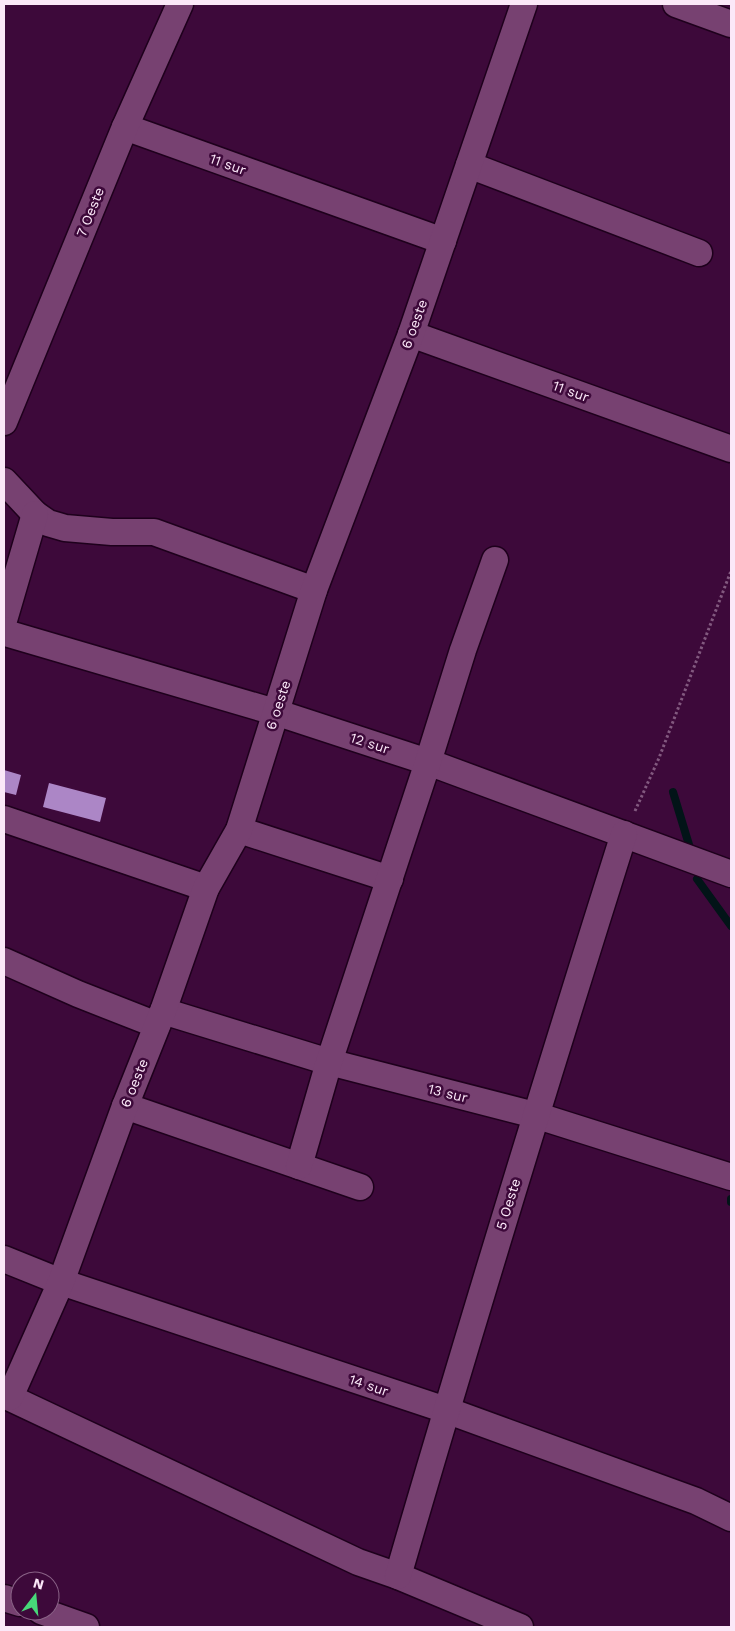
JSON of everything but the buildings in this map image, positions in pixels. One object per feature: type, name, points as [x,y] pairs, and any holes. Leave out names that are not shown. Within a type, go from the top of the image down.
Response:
[{"type":"street","name":"7 Oeste","points":[[4,422],[125,127],[180,4]]},
{"type":"street","name":"6 oeste","points":[[7,1396],[61,1282],[125,1106],[160,1018],[206,888],[239,830],[314,590],[411,334],[524,4]]},
{"type":"street","points":[[676,4],[731,24]]},
{"type":"street","name":"11 sur","points":[[125,127],[443,241]]},
{"type":"street","points":[[469,165],[699,253]]},
{"type":"street","name":"11 sur","points":[[411,334],[731,449]]},
{"type":"street","points":[[4,480],[35,514],[48,523],[65,528],[112,532],[154,532],[314,590]]},
{"type":"street","points":[[4,620],[35,514]]},
{"type":"street","points":[[298,1166],[328,1062],[390,878],[463,650],[495,560]]},
{"type":"street","name":"12 sur","points":[[4,630],[9,634],[275,712],[428,762],[731,874]]},
{"type":"street","points":[[4,819],[206,888]]},
{"type":"street","points":[[239,830],[390,878]]},
{"type":"street","name":"5 Oeste","points":[[398,1576],[535,1115],[624,834]]},
{"type":"street","name":"13 sur","points":[[4,961],[78,994],[160,1018],[535,1115],[731,1177]]},
{"type":"street","points":[[125,1106],[360,1187]]},
{"type":"street","name":"14 sur","points":[[4,1259],[61,1282],[446,1410],[696,1501],[731,1518]]},
{"type":"street","points":[[7,1396],[358,1562],[398,1576],[520,1627]]},
{"type":"street","points":[[60,1618],[86,1627]]},
{"type":"path","points":[[624,834],[659,758],[731,571]]},
{"type":"waterway","points":[[673,792],[690,848]]},
{"type":"waterway","points":[[697,879],[731,926]]}]
